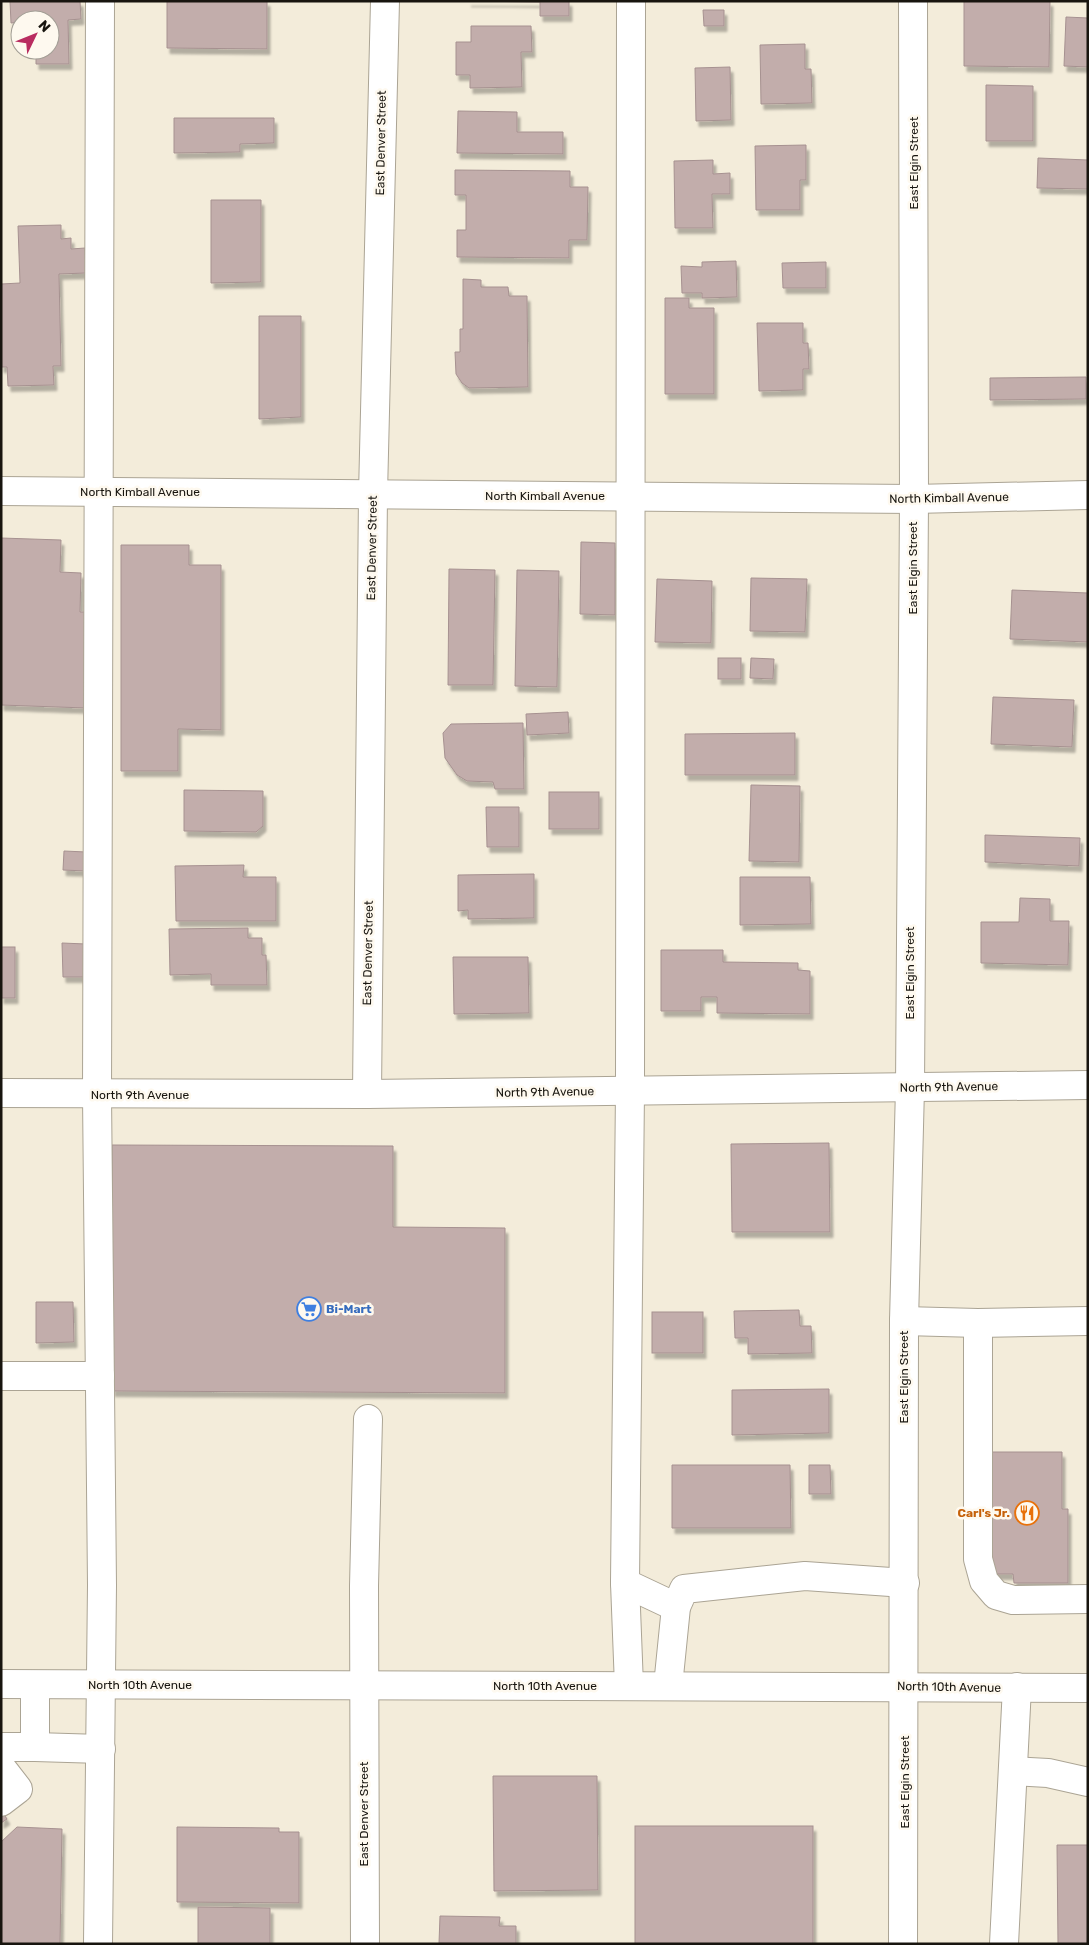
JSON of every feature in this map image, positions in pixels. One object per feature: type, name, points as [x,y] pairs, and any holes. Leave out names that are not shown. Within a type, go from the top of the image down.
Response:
[{"type":"street","points":[[98,1944],[102,1685],[97,1095],[100,1]]},
{"type":"street","name":"East Denver Street","points":[[367,1094],[373,494],[385,1]]},
{"type":"street","points":[[629,1686],[626,1584],[630,1090],[631,1]]},
{"type":"street","name":"East Elgin Street","points":[[904,1944],[904,1321],[910,1088],[914,499],[914,1]]},
{"type":"street","name":"North Kimball Avenue","points":[[1,491],[914,499],[1088,495]]},
{"type":"street","name":"North 9th Avenue","points":[[1,1093],[97,1095],[367,1094],[1088,1085]]},
{"type":"street","points":[[904,1321],[978,1323],[1088,1322]]},
{"type":"street","points":[[978,1323],[978,1550],[984,1581],[996,1595],[1013,1600],[1088,1599]]},
{"type":"street","points":[[1,1376],[100,1376]]},
{"type":"street","name":"East Denver Street","points":[[365,1944],[364,1685],[368,1420]]},
{"type":"street","points":[[668,1686],[676,1606],[684,1589],[805,1576],[905,1583]]},
{"type":"street","points":[[626,1584],[676,1606]]},
{"type":"street","name":"North 10th Avenue","points":[[1,1684],[1088,1688]]},
{"type":"street","points":[[35,1684],[35,1747]]},
{"type":"street","points":[[1004,1944],[1017,1687]]},
{"type":"street","points":[[1,1747],[101,1749]]},
{"type":"street","points":[[1,1767],[18,1789],[1,1802]]},
{"type":"street","points":[[1013,1771],[1048,1774],[1088,1782]]},
{"type":"building","points":[[10,1],[80,1],[81,19],[68,20],[69,64],[36,64],[36,60],[60,60],[60,10],[10,10]]},
{"type":"building","points":[[167,1],[267,1],[267,49],[167,48]]},
{"type":"building","points":[[468,1],[569,1],[569,16],[540,16],[540,2]]},
{"type":"building","points":[[964,1],[1050,1],[1049,67],[964,66]]},
{"type":"building","points":[[703,10],[724,10],[724,26],[704,26]]},
{"type":"building","points":[[1066,17],[1088,18],[1088,67],[1064,66]]},
{"type":"building","points":[[471,26],[531,26],[532,52],[521,52],[522,87],[470,88],[470,75],[456,75],[456,42],[471,42]]},
{"type":"building","points":[[805,44],[805,69],[811,69],[812,103],[761,104],[760,45]]},
{"type":"building","points":[[730,67],[731,120],[696,121],[695,68]]},
{"type":"building","points":[[986,85],[1033,86],[1033,141],[986,141]]},
{"type":"building","points":[[458,111],[517,112],[517,132],[563,132],[563,154],[457,153]]},
{"type":"building","points":[[174,118],[274,118],[274,143],[240,144],[240,152],[174,153]]},
{"type":"building","points":[[806,145],[806,180],[800,180],[800,210],[756,210],[755,146]]},
{"type":"building","points":[[1038,158],[1088,160],[1088,189],[1037,188]]},
{"type":"building","points":[[713,160],[713,174],[730,173],[730,194],[712,194],[713,228],[675,228],[674,161]]},
{"type":"building","points":[[455,170],[570,171],[570,187],[588,187],[587,240],[569,240],[569,258],[457,257],[457,230],[466,230],[466,195],[455,195]]},
{"type":"building","points":[[211,200],[261,200],[261,282],[211,283]]},
{"type":"building","points":[[61,225],[61,239],[71,238],[71,249],[85,248],[86,273],[59,274],[61,366],[53,366],[54,385],[8,386],[7,367],[1,367],[1,284],[20,283],[18,226]]},
{"type":"building","points":[[736,261],[737,297],[702,298],[702,293],[682,293],[681,266],[702,267],[702,262]]},
{"type":"building","points":[[826,262],[826,288],[783,288],[782,263]]},
{"type":"building","points":[[463,279],[481,280],[481,287],[508,287],[509,296],[527,296],[528,387],[469,388],[462,383],[456,374],[455,352],[460,352],[460,329],[463,329]]},
{"type":"building","points":[[665,298],[689,298],[689,308],[714,308],[714,394],[665,394]]},
{"type":"building","points":[[259,316],[301,316],[301,417],[259,419]]},
{"type":"building","points":[[757,323],[803,323],[803,343],[808,343],[809,369],[803,369],[803,390],[759,391]]},
{"type":"building","points":[[1086,377],[1086,399],[990,400],[990,378]]},
{"type":"building","points":[[1,538],[61,540],[60,572],[81,573],[80,612],[88,612],[86,708],[1,705]]},
{"type":"building","points":[[581,542],[615,543],[615,615],[580,614]]},
{"type":"building","points":[[121,545],[189,545],[189,565],[221,565],[221,730],[178,729],[178,771],[121,771]]},
{"type":"building","points":[[449,569],[495,570],[493,685],[448,685]]},
{"type":"building","points":[[517,570],[559,571],[557,687],[515,686]]},
{"type":"building","points":[[751,578],[807,579],[805,632],[750,631]]},
{"type":"building","points":[[657,579],[712,581],[711,643],[655,642]]},
{"type":"building","points":[[1012,590],[1088,593],[1088,642],[1010,639]]},
{"type":"building","points":[[718,658],[741,658],[741,679],[718,679]]},
{"type":"building","points":[[751,658],[774,659],[773,679],[750,678]]},
{"type":"building","points":[[993,697],[1074,700],[1072,747],[991,744]]},
{"type":"building","points":[[568,712],[569,733],[527,735],[526,714]]},
{"type":"building","points":[[523,723],[524,789],[495,789],[493,782],[467,781],[457,775],[445,758],[443,733],[451,724]]},
{"type":"building","points":[[795,733],[795,775],[685,775],[685,734]]},
{"type":"building","points":[[751,785],[800,786],[799,862],[749,861]]},
{"type":"building","points":[[184,790],[263,791],[263,826],[256,832],[184,831]]},
{"type":"building","points":[[549,792],[599,792],[599,829],[549,829]]},
{"type":"building","points":[[486,807],[519,807],[519,847],[487,847]]},
{"type":"building","points":[[985,835],[1080,838],[1079,866],[985,862]]},
{"type":"building","points":[[64,851],[86,852],[86,871],[63,870]]},
{"type":"building","points":[[244,865],[243,877],[276,877],[276,921],[176,921],[175,866]]},
{"type":"building","points":[[534,874],[534,918],[468,919],[468,910],[458,911],[458,875]]},
{"type":"building","points":[[740,877],[810,877],[811,924],[740,925]]},
{"type":"building","points":[[1020,898],[1050,899],[1050,921],[1069,921],[1068,965],[981,963],[981,922],[1019,922]]},
{"type":"building","points":[[248,928],[248,938],[262,938],[262,955],[266,955],[267,985],[211,985],[211,974],[170,975],[169,929]]},
{"type":"building","points":[[62,943],[86,944],[86,977],[63,977]]},
{"type":"building","points":[[1,947],[15,947],[15,998],[1,998]]},
{"type":"building","points":[[661,950],[723,950],[723,962],[798,963],[798,970],[810,971],[810,1014],[717,1013],[717,997],[701,997],[701,1011],[661,1011]]},
{"type":"building","points":[[453,957],[528,957],[529,1013],[454,1014]]},
{"type":"building","points":[[829,1143],[830,1232],[732,1232],[731,1144]]},
{"type":"building","name":"Bi-Mart","points":[[112,1145],[393,1146],[393,1227],[505,1228],[505,1393],[112,1391]]},
{"type":"building","points":[[36,1302],[73,1302],[74,1342],[36,1343]]},
{"type":"building","points":[[799,1310],[800,1326],[811,1326],[812,1353],[748,1354],[748,1338],[735,1338],[734,1311]]},
{"type":"building","points":[[652,1312],[703,1312],[703,1353],[652,1353]]},
{"type":"building","points":[[829,1389],[829,1433],[732,1435],[732,1390]]},
{"type":"building","name":"Carl's Jr.","points":[[986,1452],[1062,1452],[1062,1509],[1068,1509],[1068,1583],[1014,1583],[1013,1574],[992,1574],[991,1518]]},
{"type":"building","points":[[672,1465],[790,1465],[791,1528],[672,1528]]},
{"type":"building","points":[[809,1465],[830,1465],[831,1494],[809,1494]]},
{"type":"building","points":[[493,1776],[597,1776],[598,1890],[494,1891]]},
{"type":"building","points":[[1,1810],[7,1819],[1,1823]]},
{"type":"building","points":[[635,1826],[813,1826],[813,1944],[635,1944]]},
{"type":"building","points":[[17,1827],[62,1829],[60,1944],[1,1944],[1,1842]]},
{"type":"building","points":[[177,1827],[279,1828],[279,1832],[299,1832],[299,1903],[177,1902]]},
{"type":"building","points":[[1057,1845],[1088,1845],[1088,1944],[1058,1944]]},
{"type":"building","points":[[198,1907],[270,1908],[270,1944],[198,1944]]},
{"type":"building","points":[[440,1916],[500,1917],[499,1926],[516,1926],[516,1944],[439,1943]]},
{"type":"place","name":"Bi-Mart","points":[[309,1309]]},
{"type":"place","name":"Carl's Jr.","points":[[1027,1513]]}]
